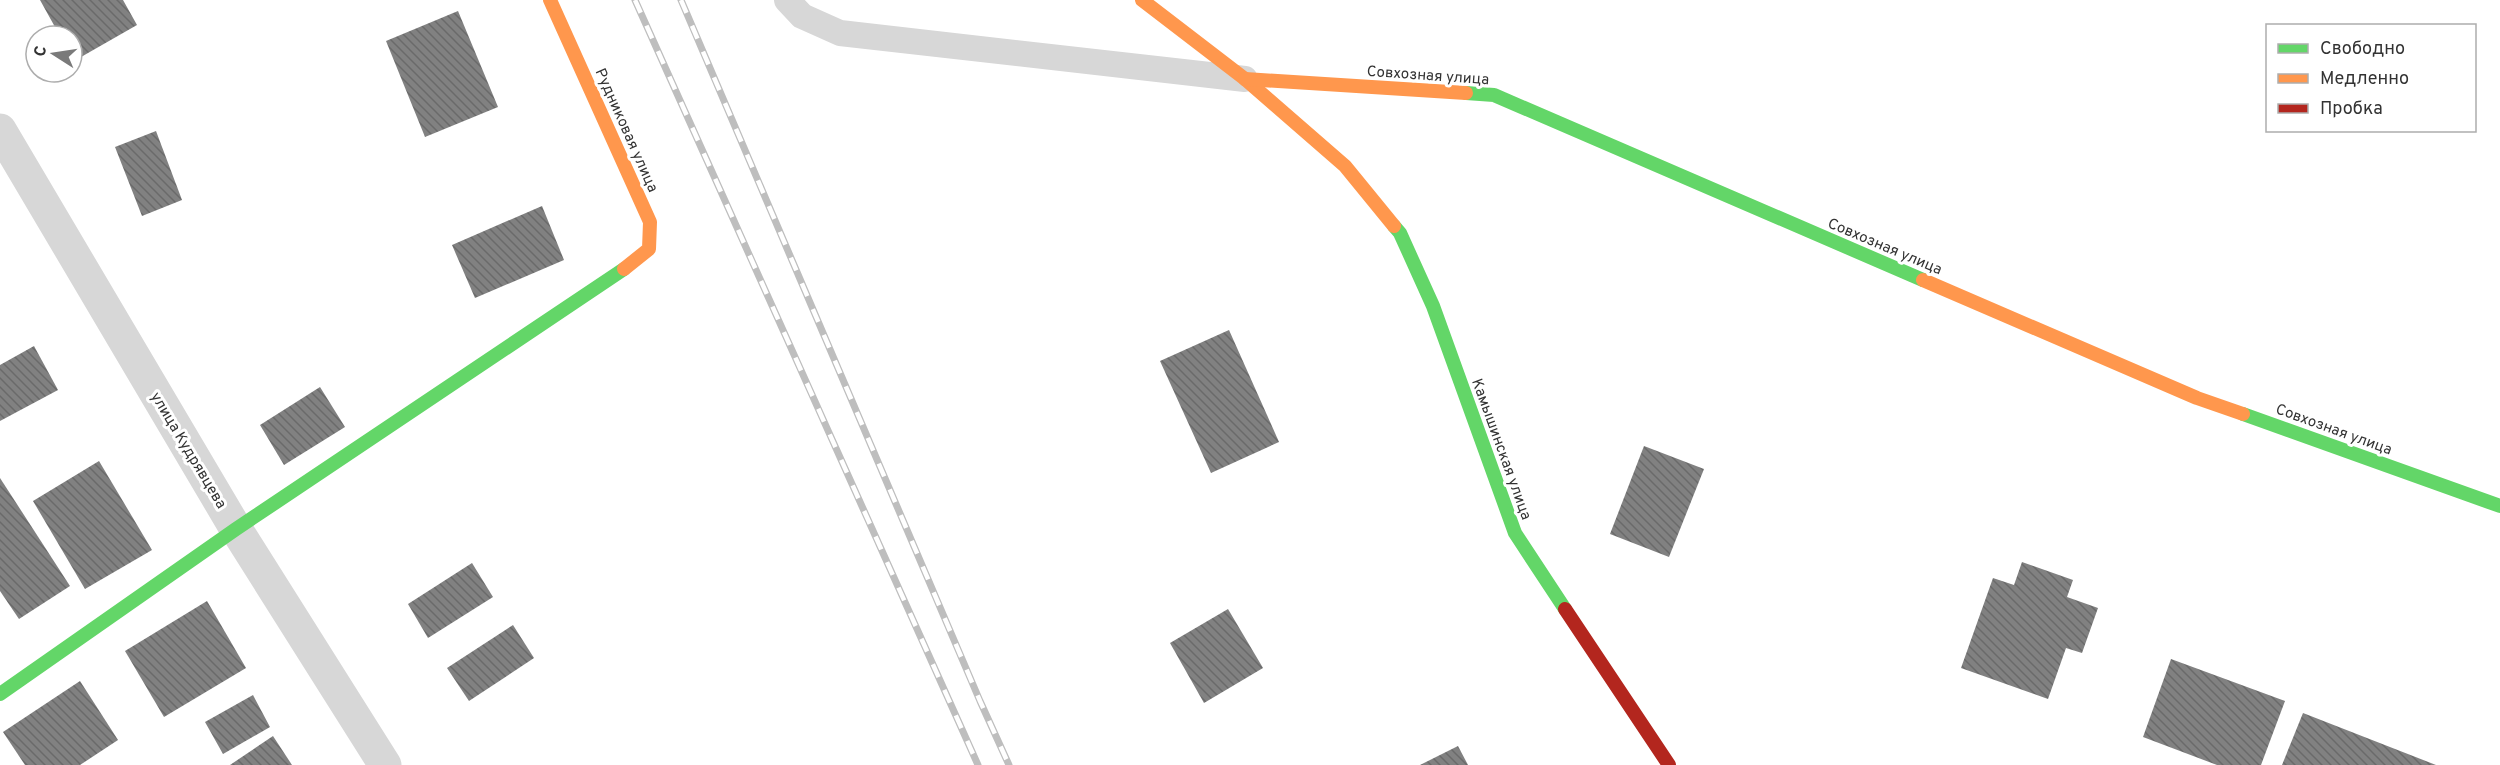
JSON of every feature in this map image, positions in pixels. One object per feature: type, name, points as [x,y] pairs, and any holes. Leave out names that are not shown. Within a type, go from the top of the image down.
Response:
[{"type":"street","name":"Рудниковая улица","points":[[0,694],[236,529],[626,268],[649,249],[650,222],[550,0]]},
{"type":"street","name":"Камышинская улица","points":[[1142,0],[1245,79],[1345,166],[1400,233],[1433,306],[1515,532],[1669,765]]},
{"type":"street","name":"Совхозная улица","points":[[1245,79],[1494,95],[2197,398],[2500,506]]},
{"type":"street","name":"улица Кудрявцева","points":[[0,130],[236,529],[385,765]]},
{"type":"lane","points":[[787,0],[802,16],[840,33],[1245,79]]},
{"type":"building","points":[[40,0],[123,0],[137,25],[84,55],[84,24],[53,24]]},
{"type":"building","points":[[458,11],[498,107],[425,137],[386,41]]},
{"type":"building","points":[[156,131],[182,200],[142,216],[115,147]]},
{"type":"building","points":[[542,206],[564,260],[475,298],[452,245]]},
{"type":"building","points":[[1229,330],[1279,442],[1211,473],[1160,361]]},
{"type":"building","points":[[34,346],[58,390],[0,421],[0,365]]},
{"type":"building","points":[[320,387],[345,427],[284,465],[260,425]]},
{"type":"building","points":[[1644,446],[1704,469],[1669,557],[1610,534]]},
{"type":"building","points":[[99,461],[152,550],[85,589],[33,501]]},
{"type":"building","points":[[0,478],[70,586],[19,619],[0,591]]},
{"type":"building","points":[[2022,562],[2073,580],[2067,597],[2098,608],[2082,653],[2066,648],[2048,699],[1961,668],[1993,578],[2014,585]]},
{"type":"building","points":[[472,563],[493,597],[428,638],[408,604]]},
{"type":"building","points":[[207,601],[246,668],[164,717],[125,651]]},
{"type":"building","points":[[1228,609],[1263,668],[1204,703],[1170,643]]},
{"type":"building","points":[[513,625],[534,658],[469,701],[447,668]]},
{"type":"building","points":[[2171,659],[2285,701],[2261,765],[2217,765],[2143,737]]},
{"type":"building","points":[[80,681],[118,740],[80,765],[25,765],[3,732]]},
{"type":"building","points":[[253,695],[270,727],[223,754],[205,722]]},
{"type":"building","points":[[2303,713],[2436,765],[2282,765]]},
{"type":"building","points":[[273,736],[292,765],[230,765]]},
{"type":"building","points":[[1458,746],[1468,765],[1420,765]]},
{"type":"railway","points":[[635,0],[978,765]]},
{"type":"railway","points":[[681,0],[1009,765]]},
{"type":"traffic: fast","points":[[1466,93],[1494,95],[1923,280]]},
{"type":"traffic: fast","points":[[1394,226],[1400,233],[1433,306],[1515,533],[1565,609]]},
{"type":"traffic: fast","points":[[0,694],[236,529],[624,269]]},
{"type":"traffic: fast","points":[[2243,414],[2500,506]]},
{"type":"traffic: slow","points":[[550,0],[650,222],[649,249],[624,269]]},
{"type":"traffic: slow","points":[[1142,0],[1245,79],[1345,166],[1394,226]]},
{"type":"traffic: slow","points":[[1245,79],[1466,93]]},
{"type":"traffic: slow","points":[[1923,280],[2197,398],[2243,414]]},
{"type":"traffic: jam","points":[[1565,609],[1669,765]]}]
